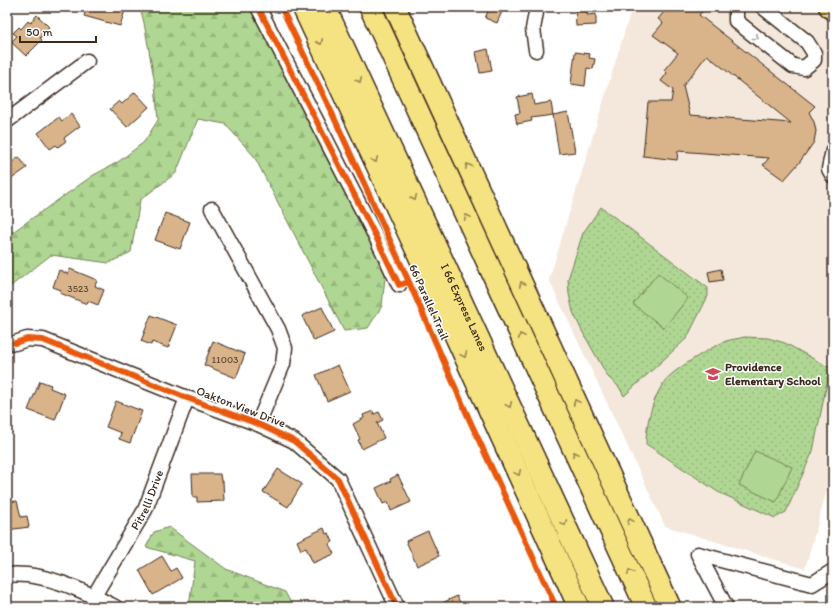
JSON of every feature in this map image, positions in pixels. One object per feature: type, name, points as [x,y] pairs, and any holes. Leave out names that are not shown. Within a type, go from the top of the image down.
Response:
[{"type":"highway","points":[[303,7],[416,249],[579,607]]},
{"type":"highway","name":"I 66 Express Lanes","points":[[325,7],[603,607]]},
{"type":"highway","points":[[370,7],[646,607]]},
{"type":"highway","points":[[395,7],[670,607]]},
{"type":"main road","points":[[828,7],[833,11]]},
{"type":"street","points":[[258,7],[375,235],[399,285]]},
{"type":"street","points":[[536,50],[533,29],[538,7]]},
{"type":"street","points":[[736,7],[736,21],[793,66],[804,68],[814,60],[814,53],[807,42],[763,7]]},
{"type":"street","points":[[7,121],[88,61]]},
{"type":"street","points":[[833,150],[829,169],[833,176]]},
{"type":"street","points":[[212,209],[278,329],[285,348],[283,364],[258,424]]},
{"type":"street","name":"Oakton View Drive","points":[[16,343],[27,339],[44,340],[187,398],[258,424],[294,440],[338,479],[397,607]]},
{"type":"street","name":"Pitrelli Drive","points":[[94,596],[145,510],[187,398]]},
{"type":"street","points":[[726,607],[698,554],[812,584],[833,572]]},
{"type":"street","points":[[7,575],[17,574],[40,577],[94,596],[115,607]]},
{"type":"shaded area","name":"Providence Elementary School","points":[[632,7],[815,7],[833,20],[833,468],[805,569],[665,526],[549,280]]},
{"type":"green space","points":[[140,7],[252,7],[386,268],[382,306],[368,328],[344,331],[254,156],[225,124],[198,119],[176,173],[140,200],[131,252],[109,263],[51,255],[7,289],[7,236],[92,176],[118,162],[144,142],[158,120],[155,84]]},
{"type":"green space","points":[[601,207],[708,288],[708,296],[687,338],[624,396],[619,387],[608,377],[582,331],[573,312],[569,294],[568,279],[583,233]]},
{"type":"green space","points":[[658,273],[688,298],[664,328],[633,304]]},
{"type":"green space","points":[[744,337],[768,338],[785,343],[830,368],[813,451],[786,512],[775,518],[718,492],[646,444],[647,428],[653,404],[656,396],[668,377],[693,359],[712,348],[726,341]]},
{"type":"green space","points":[[755,451],[792,467],[776,502],[739,485]]},
{"type":"green space","points":[[169,527],[226,569],[285,592],[293,607],[189,607],[195,561],[146,547],[154,532]]},
{"type":"building","points":[[87,7],[126,7],[120,26],[84,16]]},
{"type":"building","points":[[490,7],[504,7],[497,23],[485,18]]},
{"type":"building","points":[[575,7],[587,7],[587,15],[596,14],[596,25],[576,26]]},
{"type":"building","points":[[668,7],[706,7],[699,15],[815,106],[809,112],[814,122],[816,131],[814,142],[799,163],[784,180],[763,165],[769,158],[678,151],[677,160],[643,156],[648,102],[671,102],[673,90],[661,81],[667,73],[664,70],[678,53],[653,35],[663,23],[658,19]],"holes":[[[707,55],[791,123],[690,115],[683,86]]]},
{"type":"building","points":[[37,15],[49,27],[40,38],[42,40],[26,56],[11,42],[17,36],[13,33],[19,27],[21,29],[28,21],[30,23]]},
{"type":"building","points":[[488,49],[492,71],[480,73],[476,52]]},
{"type":"building","points":[[575,52],[590,54],[589,58],[595,59],[593,69],[587,68],[585,86],[571,84]]},
{"type":"building","points":[[135,92],[149,107],[127,127],[110,109],[119,101],[122,104]]},
{"type":"building","points":[[532,94],[534,105],[551,102],[553,115],[531,118],[532,121],[517,124],[515,114],[520,113],[517,97]]},
{"type":"building","points":[[568,112],[575,152],[559,154],[553,115]]},
{"type":"building","points":[[71,114],[80,126],[64,138],[66,141],[58,147],[56,145],[50,149],[38,133],[59,117],[62,121]]},
{"type":"building","points":[[7,154],[12,162],[19,157],[27,168],[7,182]]},
{"type":"building","points":[[165,213],[190,222],[180,249],[155,240]]},
{"type":"building","points":[[70,269],[97,280],[95,286],[104,290],[98,305],[88,301],[87,304],[60,293],[61,290],[53,287],[59,270],[68,274]]},
{"type":"building","points":[[721,269],[723,280],[710,282],[708,272]]},
{"type":"building","points":[[322,307],[334,332],[314,341],[302,316]]},
{"type":"building","points":[[151,315],[177,325],[168,348],[152,342],[151,345],[141,341]]},
{"type":"building","points":[[213,341],[245,354],[236,378],[204,365]]},
{"type":"building","points":[[338,365],[350,391],[327,401],[316,375]]},
{"type":"building","points":[[40,381],[51,385],[50,388],[65,394],[55,420],[28,410]]},
{"type":"building","points":[[116,401],[142,411],[130,443],[119,439],[121,433],[106,427]]},
{"type":"building","points":[[373,411],[374,414],[379,412],[383,420],[377,423],[384,438],[362,449],[358,440],[360,439],[353,424],[364,418],[363,415]]},
{"type":"building","points":[[278,469],[302,484],[288,507],[263,492]]},
{"type":"building","points":[[192,474],[220,474],[221,481],[223,481],[224,501],[197,502],[197,497],[193,497]]},
{"type":"building","points":[[398,475],[411,502],[391,511],[388,502],[383,504],[376,488],[391,481],[390,479]]},
{"type":"building","points":[[17,501],[21,517],[27,516],[29,527],[7,530],[7,502]]},
{"type":"building","points":[[324,528],[326,534],[329,533],[333,542],[329,544],[334,554],[313,563],[306,548],[301,550],[297,541]]},
{"type":"building","points":[[428,531],[439,556],[417,566],[406,541]]},
{"type":"building","points":[[162,556],[171,571],[176,568],[182,578],[153,595],[139,570]]},
{"type":"building","points":[[457,596],[462,607],[434,607]]},
{"type":"cycle path","name":"66 Parallel Trail","points":[[258,7],[375,235],[399,285],[409,282]]},
{"type":"cycle path","name":"66 Parallel Trail","points":[[281,7],[331,111],[409,282],[470,421],[556,607]]},
{"type":"cycle path","points":[[15,343],[27,339],[43,340],[187,398],[258,424],[294,441],[338,479],[397,607]]},
{"type":"place","name":"Providence Elementary School","points":[[713,374]]}]
